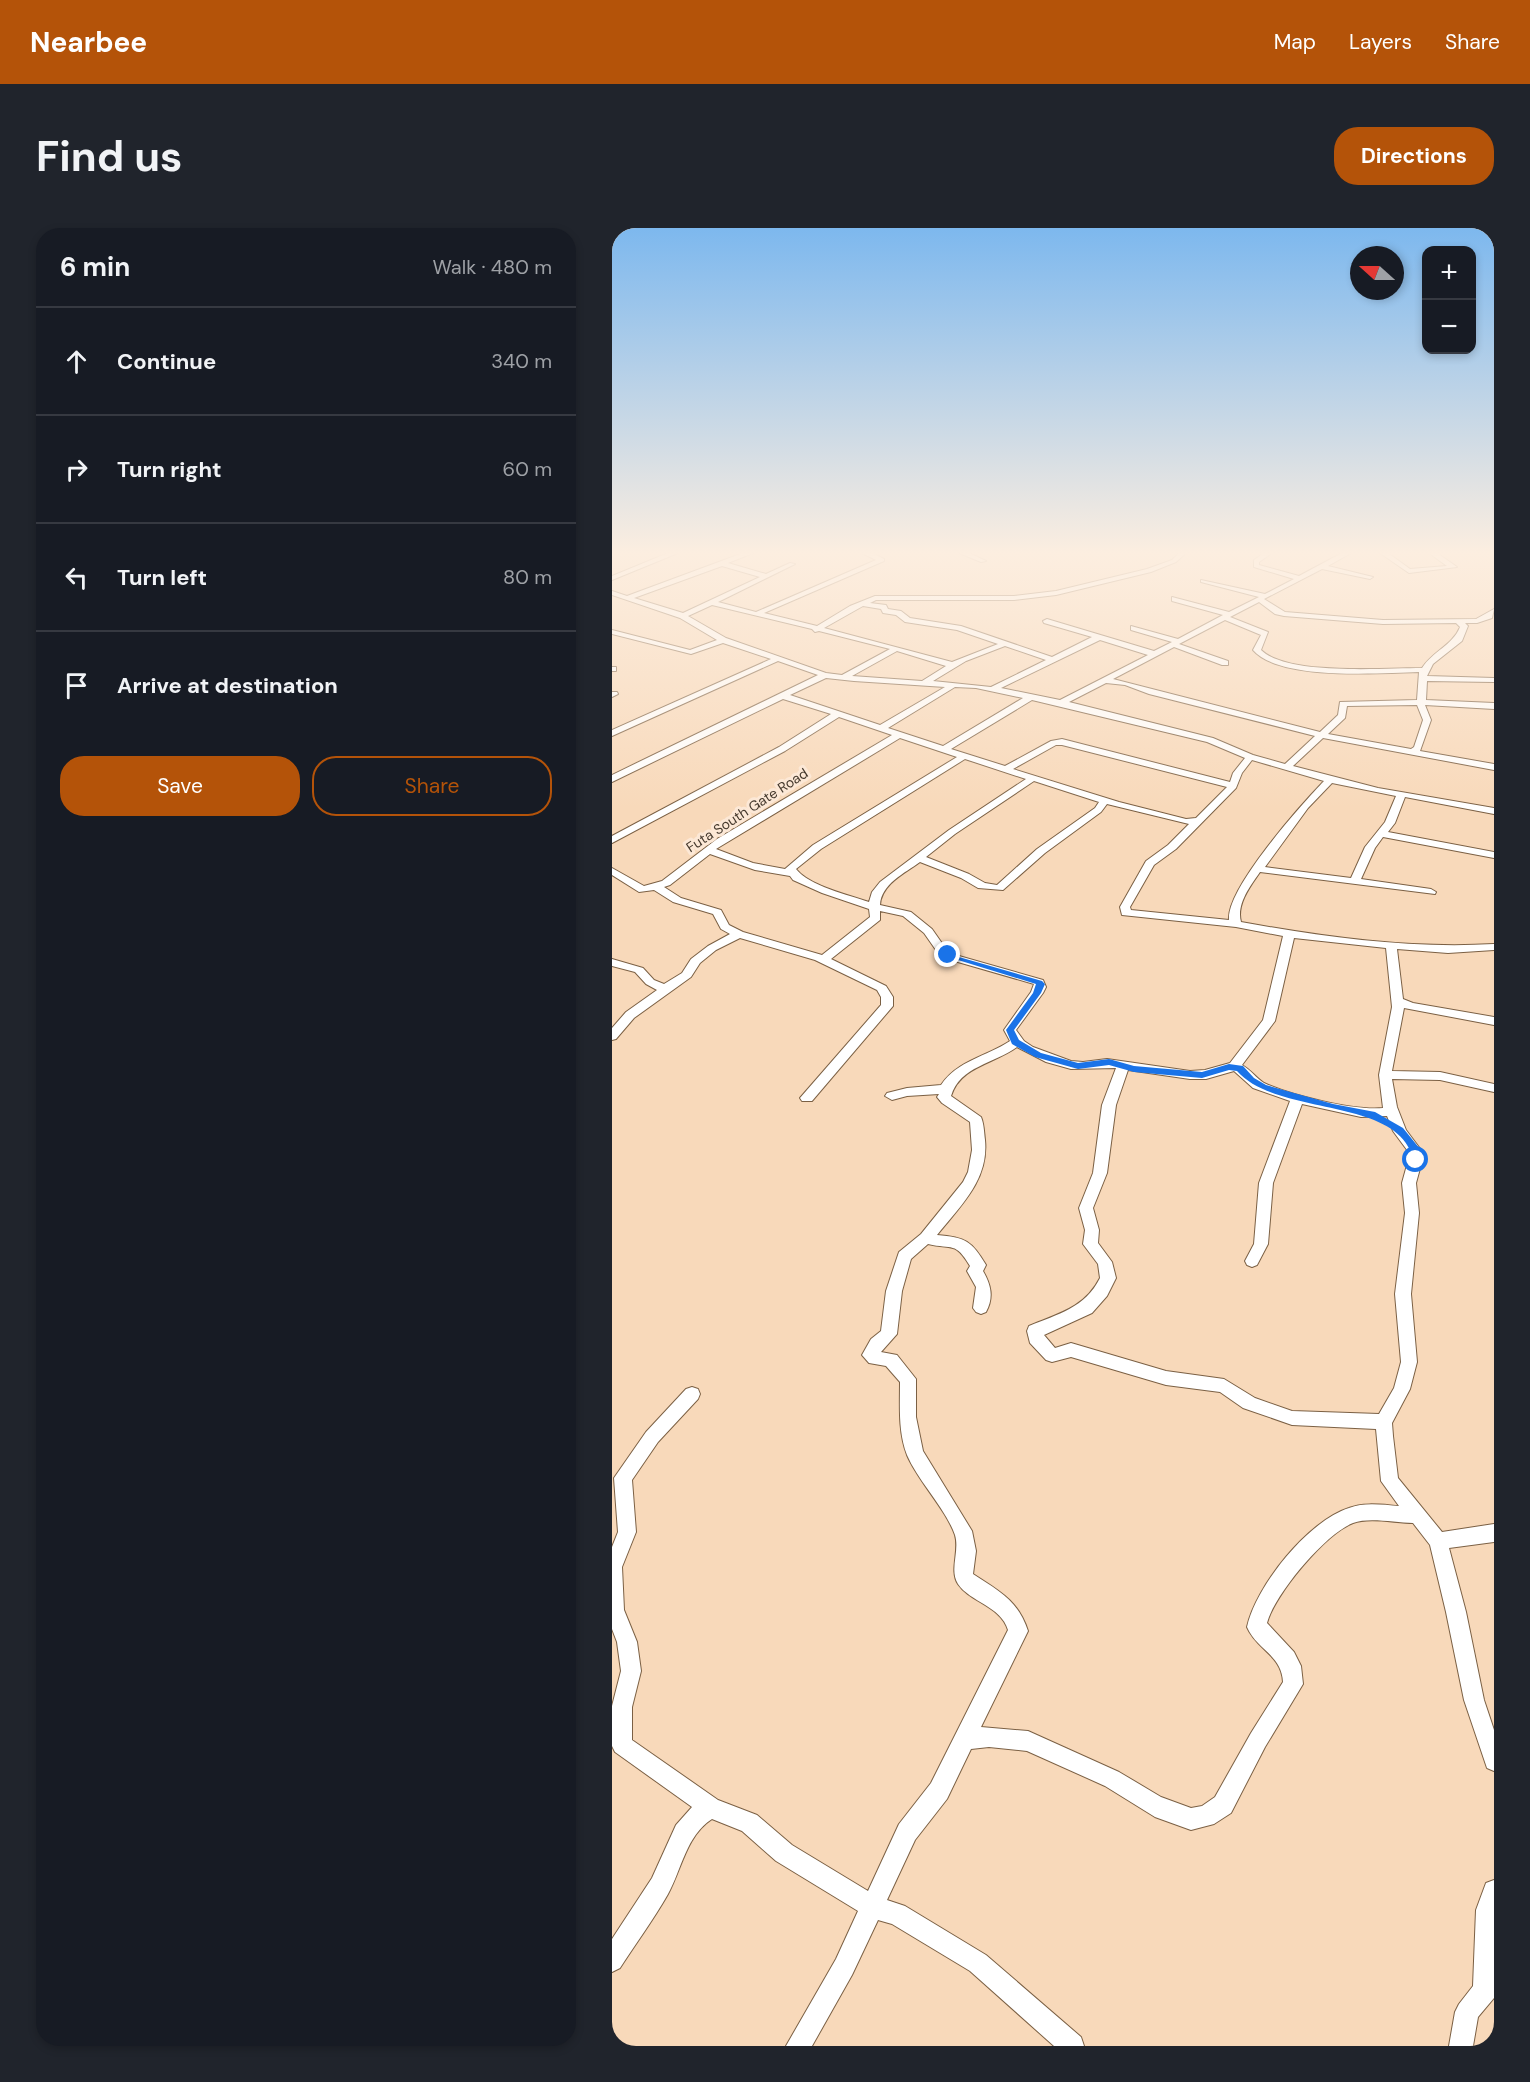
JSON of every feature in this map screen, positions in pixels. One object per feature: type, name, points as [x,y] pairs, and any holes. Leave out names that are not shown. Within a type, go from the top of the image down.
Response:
[{"type":"street","points":[[635,638],[691,652],[723,640]]},
{"type":"street","points":[[719,638],[825,675],[953,684],[1061,703],[1203,738],[1250,757],[1330,780],[1401,795],[1493,808]]},
{"type":"street","points":[[852,638],[952,665]]},
{"type":"street","points":[[986,638],[1051,659]]},
{"type":"street","points":[[991,690],[1097,638],[1154,654]]},
{"type":"street","points":[[1163,638],[1225,663]]},
{"type":"street","points":[[1061,703],[1183,638]]},
{"type":"street","points":[[1262,638],[1257,645],[1257,650],[1263,656],[1275,661],[1326,672],[1423,674],[1494,680]]},
{"type":"street","points":[[1414,751],[1418,748],[1427,720],[1421,706],[1423,674],[1430,662],[1459,638]]},
{"type":"street","points":[[924,682],[952,665],[1004,644]]},
{"type":"street","points":[[843,678],[895,649]]},
{"type":"street","points":[[613,732],[779,658]]},
{"type":"street","points":[[612,779],[825,675]]},
{"type":"street","points":[[1105,680],[1126,683],[1152,692],[1322,735],[1494,767]]},
{"type":"street","points":[[880,729],[953,684]]},
{"type":"street","points":[[780,695],[1033,778],[1192,823]]},
{"type":"street","points":[[944,749],[1029,698]]},
{"type":"street","points":[[1286,768],[1342,716],[1343,704],[1423,702],[1494,706]]},
{"type":"street","points":[[612,840],[725,777],[782,749],[836,715]]},
{"type":"street","name":"Futa South Gate Road","points":[[657,887],[666,883],[709,850],[797,794],[900,734]]},
{"type":"street","points":[[1006,769],[1054,743],[1062,742],[1233,786]]},
{"type":"street","points":[[791,873],[790,869],[794,863],[817,847],[964,756]]},
{"type":"street","points":[[1250,757],[1238,773],[1233,786],[1192,823],[1172,847],[1150,863],[1124,911],[1134,914],[1236,924],[1289,934],[1391,945],[1448,950],[1494,947]]},
{"type":"street","points":[[823,960],[876,918],[872,906],[879,889],[952,832],[1033,778]]},
{"type":"street","points":[[1236,924],[1234,917],[1239,899],[1250,879],[1260,869],[1305,806],[1330,780]]},
{"type":"street","points":[[1355,881],[1370,847],[1390,823],[1401,795]]},
{"type":"street","points":[[919,858],[965,876],[982,886],[999,888],[1041,851],[1098,810],[1105,800]]},
{"type":"street","points":[[1382,834],[1494,855]]},
{"type":"street","points":[[709,850],[756,868],[791,873],[811,885],[872,906],[911,916],[928,931],[942,951],[955,958],[1039,982],[1041,984],[1037,993],[1011,1026],[1011,1034],[1016,1042],[1038,1055],[1071,1065],[1084,1066],[1109,1062],[1134,1069],[1202,1075],[1234,1067],[1242,1070],[1256,1083],[1299,1098],[1371,1114],[1400,1131]]},
{"type":"street","points":[[1260,869],[1431,892]]},
{"type":"street","points":[[612,871],[639,889],[657,887],[676,900],[717,912],[725,927],[739,934],[823,960],[882,988],[888,1002],[883,1012],[807,1098]]},
{"type":"street","points":[[612,1036],[630,1015],[653,1000],[665,988],[687,975],[695,960],[739,934]]},
{"type":"street","points":[[1234,1067],[1269,1021],[1289,934]]},
{"type":"street","points":[[1391,945],[1397,1001],[1385,1076],[1390,1107],[1400,1131],[1417,1154],[1409,1183],[1412,1213],[1402,1294],[1409,1362],[1402,1389],[1384,1422],[1390,1481],[1438,1541],[1456,1612],[1474,1700],[1494,1761]]},
{"type":"street","points":[[612,962],[639,970],[650,982],[665,988]]},
{"type":"street","points":[[1397,1001],[1410,1006],[1494,1020]]},
{"type":"street","points":[[798,2046],[844,1966],[907,1832],[939,1791],[1018,1631],[1018,1625],[997,1601],[966,1580],[963,1574],[966,1551],[963,1531],[915,1453],[908,1417],[908,1379],[891,1360],[870,1355],[889,1334],[894,1291],[904,1256],[926,1238],[969,1185],[979,1156],[976,1120],[944,1097],[945,1089],[958,1072],[971,1064],[1007,1050],[1016,1042]]},
{"type":"street","points":[[1122,1065],[1122,1072],[1105,1118],[1100,1173],[1086,1208],[1092,1230],[1090,1244],[1105,1262],[1108,1278],[1089,1308],[1077,1316],[1053,1322],[1035,1331],[1036,1338],[1052,1355],[1071,1350],[1166,1378],[1224,1386],[1249,1402],[1292,1418],[1384,1422]]},
{"type":"street","points":[[1385,1076],[1440,1076],[1494,1088]]},
{"type":"street","points":[[892,1096],[907,1092],[945,1089]]},
{"type":"street","points":[[1252,1261],[1261,1244],[1266,1184],[1299,1098]]},
{"type":"street","points":[[1371,1114],[1387,1112],[1390,1107]]},
{"type":"street","points":[[926,1238],[963,1245],[972,1254],[974,1262],[978,1265],[975,1271],[984,1287],[981,1308]]},
{"type":"street","points":[[692,1394],[652,1437],[623,1478],[627,1532],[614,1567],[614,1610],[627,1642],[631,1671],[622,1707],[622,1745],[711,1809],[749,1823],[784,1853],[873,1907],[897,1914],[978,1963],[1072,2046]]},
{"type":"street","points":[[965,1739],[989,1737],[1028,1741],[1112,1779],[1155,1806],[1191,1819],[1206,1816],[1223,1805],[1258,1740],[1293,1684],[1294,1674],[1288,1656],[1257,1627],[1259,1616],[1269,1595],[1302,1554],[1336,1524],[1352,1515],[1416,1515]]},
{"type":"street","points":[[1438,1541],[1494,1533]]},
{"type":"street","points":[[612,1960],[661,1884],[672,1861],[673,1851],[686,1828],[693,1819],[711,1809]]},
{"type":"street","points":[[1461,2046],[1467,2012],[1485,1991],[1487,1910],[1494,1891]]},
{"type":"route","points":[[948,955],[1041,984],[1010,1030],[1016,1042],[1038,1055],[1078,1066],[1109,1062],[1134,1069],[1202,1075],[1229,1067],[1240,1068],[1250,1080],[1263,1087],[1333,1107],[1371,1114],[1400,1131],[1416,1149],[1416,1160]]}]
